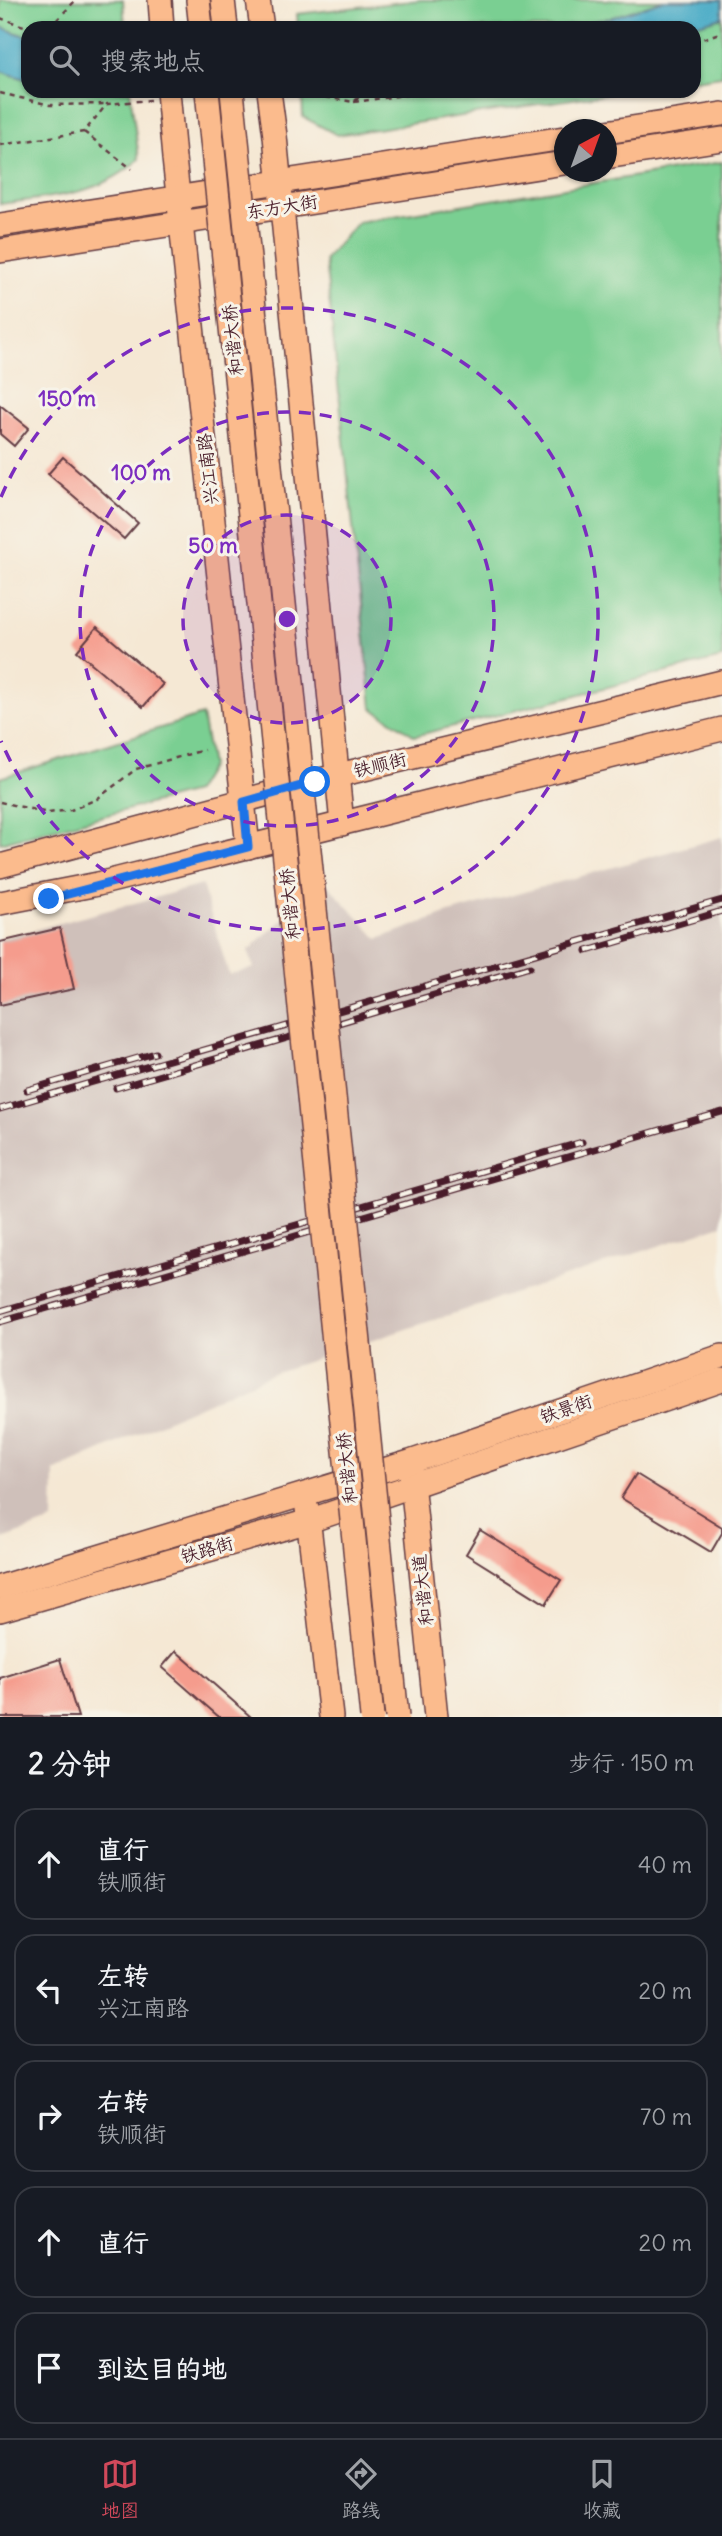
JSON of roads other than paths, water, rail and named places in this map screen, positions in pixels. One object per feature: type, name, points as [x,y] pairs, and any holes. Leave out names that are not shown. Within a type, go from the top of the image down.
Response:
[{"type":"main road","points":[[160,0],[162,21]]},
{"type":"main road","points":[[198,0],[200,21]]},
{"type":"main road","points":[[223,0],[225,21]]},
{"type":"main road","points":[[258,0],[261,21]]},
{"type":"main road","name":"兴江南路","points":[[169,98],[248,847]]},
{"type":"main road","name":"和谐大桥","points":[[208,98],[372,1717]]},
{"type":"main road","name":"和谐大桥","points":[[233,98],[397,1717]]},
{"type":"main road","points":[[270,98],[281,180],[342,824]]},
{"type":"main road","points":[[617,130],[722,114]]},
{"type":"main road","points":[[617,155],[722,139]]},
{"type":"main road","name":"东方大街","points":[[0,225],[554,140]]},
{"type":"main road","name":"东方大街","points":[[0,251],[554,165]]},
{"type":"main road","name":"铁顺街","points":[[0,866],[339,775],[722,682]]},
{"type":"main road","points":[[0,903],[97,884],[722,729]]},
{"type":"main road","points":[[0,913],[97,884]]},
{"type":"main road","name":"铁景街","points":[[410,1462],[722,1356]]},
{"type":"main road","name":"铁景街","points":[[413,1487],[722,1380]]},
{"type":"main road","name":"和谐大道","points":[[410,1462],[436,1717]]},
{"type":"main road","name":"铁路街","points":[[0,1587],[410,1462]]},
{"type":"main road","name":"铁路街","points":[[0,1610],[309,1521],[413,1487]]},
{"type":"main road","points":[[305,1495],[331,1717]]},
{"type":"water","points":[[664,0],[722,0],[722,17],[701,23],[701,21],[594,21]]},
{"type":"water","points":[[0,27],[21,34],[21,78],[0,71]]},
{"type":"railway","points":[[0,1109],[722,900]]},
{"type":"railway","points":[[587,951],[722,911]]},
{"type":"railway","points":[[116,1088],[530,967]]},
{"type":"railway","points":[[27,1090],[155,1053]]},
{"type":"railway","points":[[0,1322],[722,1112]]},
{"type":"railway","points":[[0,1311],[582,1142]]}]
